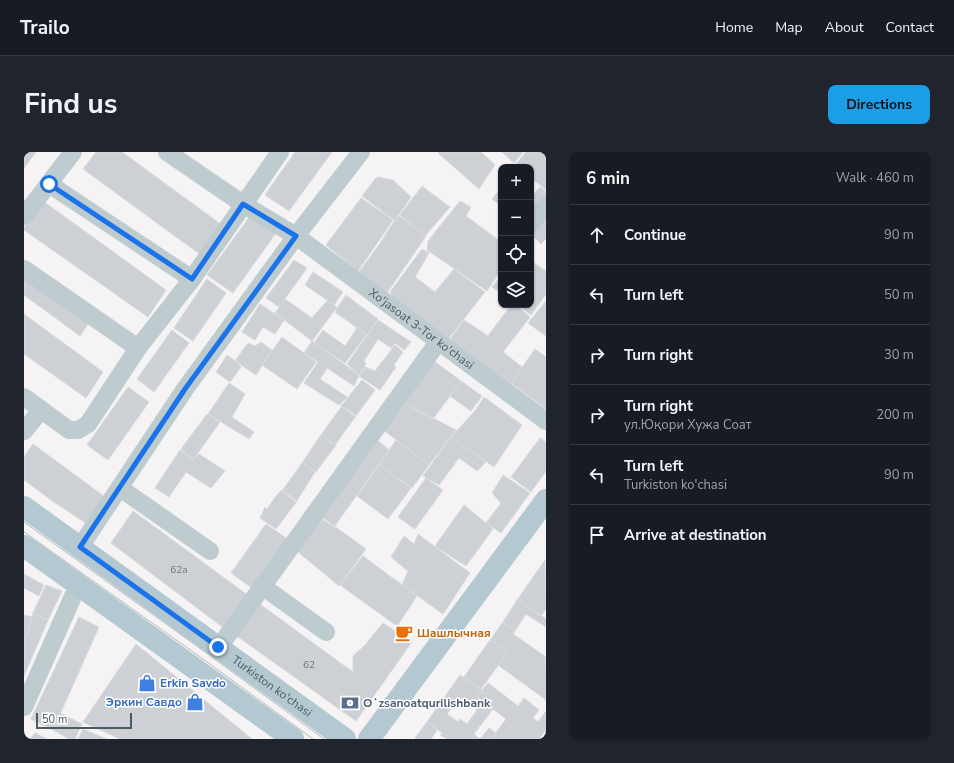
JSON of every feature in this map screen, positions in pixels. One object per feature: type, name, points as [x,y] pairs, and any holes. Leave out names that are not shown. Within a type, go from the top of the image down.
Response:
[{"type":"main road","points":[[368,739],[546,500]]},
{"type":"main road","name":"Turkiston ko'chasi","points":[[24,507],[345,739]]},
{"type":"main road","points":[[24,546],[293,739]]},
{"type":"street","points":[[24,216],[73,152]]},
{"type":"street","name":"Xo'jasoat 3-Tor ko'chasi","points":[[167,152],[243,204],[296,236],[546,421]]},
{"type":"street","points":[[24,397],[69,430],[78,430],[88,424],[138,348],[192,279],[280,152]]},
{"type":"street","points":[[80,547],[185,389],[296,236],[361,152]]},
{"type":"street","points":[[49,184],[192,279]]},
{"type":"street","points":[[534,220],[546,206]]},
{"type":"street","points":[[24,269],[138,348]]},
{"type":"street","points":[[218,647],[438,342]]},
{"type":"street","points":[[24,431],[41,410]]},
{"type":"street","points":[[120,488],[210,551]]},
{"type":"street","points":[[24,707],[78,584]]},
{"type":"street","points":[[262,586],[326,632]]},
{"type":"building","points":[[24,152],[36,152],[24,168]]},
{"type":"building","points":[[96,152],[122,152],[226,228],[205,258],[83,169]]},
{"type":"building","points":[[295,152],[332,152],[289,211],[265,195]]},
{"type":"building","points":[[481,152],[495,165],[479,189],[438,153]]},
{"type":"building","points":[[502,152],[523,152],[514,163]]},
{"type":"building","points":[[526,152],[546,152],[546,190],[534,180],[534,164],[516,164]]},
{"type":"building","points":[[378,177],[393,180],[411,197],[395,221],[362,196]]},
{"type":"building","points":[[422,186],[450,207],[425,236],[400,215]]},
{"type":"building","points":[[540,187],[546,192],[546,197],[534,211],[534,200],[534,194]]},
{"type":"building","points":[[498,192],[498,204],[492,199]]},
{"type":"building","points":[[361,198],[393,220],[358,271],[326,245]]},
{"type":"building","points":[[43,201],[166,290],[148,317],[24,230]]},
{"type":"building","points":[[460,201],[471,207],[466,216],[498,240],[498,274],[487,291],[427,250],[428,241]]},
{"type":"building","points":[[546,213],[546,239],[541,244],[534,237],[534,228]]},
{"type":"building","points":[[251,215],[276,233],[233,293],[207,275]]},
{"type":"building","points":[[398,215],[426,236],[387,293],[359,272],[379,245]]},
{"type":"building","points":[[422,249],[429,253],[415,277],[435,292],[454,269],[485,292],[449,338],[419,319],[395,301],[390,292]]},
{"type":"building","points":[[294,260],[307,268],[279,307],[266,298]]},
{"type":"building","points":[[534,263],[546,271],[546,294],[531,315],[522,308],[534,308]]},
{"type":"building","points":[[313,272],[343,292],[334,305],[305,285]]},
{"type":"building","points":[[24,277],[88,324],[80,336],[24,295]]},
{"type":"building","points":[[207,279],[226,293],[193,341],[174,328]]},
{"type":"building","points":[[498,280],[498,291],[492,287]]},
{"type":"building","points":[[346,295],[378,319],[367,335],[335,312]]},
{"type":"building","points":[[285,299],[312,318],[327,301],[337,307],[312,341],[275,313]]},
{"type":"building","points":[[546,301],[546,336],[528,323]]},
{"type":"building","points":[[260,304],[284,320],[275,334],[263,327],[255,340],[242,332]]},
{"type":"building","points":[[509,308],[520,308],[530,317],[503,352],[522,367],[511,384],[450,339],[464,320],[488,336]]},
{"type":"building","points":[[24,314],[103,372],[86,398],[24,354]]},
{"type":"building","points":[[378,320],[411,342],[404,350],[395,343],[391,348],[378,339],[364,361],[366,364],[359,375],[347,364]]},
{"type":"building","points":[[357,328],[367,334],[345,363],[314,343],[323,330],[345,346]]},
{"type":"building","points":[[172,330],[189,343],[154,392],[137,379]]},
{"type":"building","points":[[282,337],[316,362],[297,389],[262,365]]},
{"type":"building","points":[[312,341],[359,375],[354,386],[327,368],[320,379],[347,397],[339,405],[304,383],[318,362],[304,353]]},
{"type":"building","points":[[261,342],[272,350],[256,375],[235,361],[248,343],[255,346]]},
{"type":"building","points":[[395,345],[403,352],[394,365],[396,367],[380,390],[359,376],[365,367],[375,371]]},
{"type":"building","points":[[535,349],[546,357],[546,409],[511,383]]},
{"type":"building","points":[[227,355],[241,367],[230,382],[216,372]]},
{"type":"building","points":[[434,361],[461,381],[433,419],[402,402]]},
{"type":"building","points":[[362,380],[375,390],[355,417],[341,406]]},
{"type":"building","points":[[461,381],[482,396],[471,411],[450,396]]},
{"type":"building","points":[[229,383],[245,394],[232,417],[254,432],[249,439],[208,414]]},
{"type":"building","points":[[128,387],[149,402],[108,460],[87,445]]},
{"type":"building","points":[[484,397],[522,425],[494,467],[451,437],[475,411]]},
{"type":"building","points":[[402,402],[456,430],[429,465],[382,429]]},
{"type":"building","points":[[342,406],[356,416],[335,445],[321,435]]},
{"type":"building","points":[[207,414],[220,422],[193,460],[181,449]]},
{"type":"building","points":[[321,435],[336,445],[316,472],[302,463]]},
{"type":"building","points":[[451,437],[486,462],[477,471],[459,458],[439,485],[423,476]]},
{"type":"building","points":[[540,438],[546,442],[546,471],[531,492],[511,477]]},
{"type":"building","points":[[376,439],[389,450],[334,527],[320,518]]},
{"type":"building","points":[[396,440],[429,465],[412,488],[379,465]]},
{"type":"building","points":[[33,444],[109,500],[90,526],[24,480],[24,457]]},
{"type":"building","points":[[180,450],[193,459],[199,454],[225,471],[211,488],[186,472],[169,497],[155,488]]},
{"type":"building","points":[[302,463],[315,472],[296,502],[282,491]]},
{"type":"building","points":[[379,465],[411,488],[388,519],[357,496]]},
{"type":"building","points":[[503,475],[530,493],[501,533],[486,523],[501,503],[492,493]]},
{"type":"building","points":[[426,478],[443,490],[415,529],[398,517]]},
{"type":"building","points":[[282,490],[297,501],[276,529],[260,518],[265,507],[267,509]]},
{"type":"building","points":[[464,505],[493,529],[466,566],[435,546]]},
{"type":"building","points":[[133,511],[249,596],[225,629],[111,543]]},
{"type":"building","points":[[323,518],[366,549],[339,586],[297,551]]},
{"type":"building","points":[[266,524],[292,542],[256,591],[231,573]]},
{"type":"building","points":[[418,534],[470,573],[443,614],[402,585],[408,571],[391,557],[404,536],[414,544]]},
{"type":"building","points":[[363,556],[417,596],[397,626],[340,585]]},
{"type":"building","points":[[545,560],[546,609],[541,616],[517,600]]},
{"type":"building","points":[[24,574],[44,585],[39,596],[24,588]]},
{"type":"building","points":[[46,585],[62,591],[48,620],[33,613]]},
{"type":"building","points":[[517,600],[546,619],[546,627],[526,614],[515,631],[503,622]]},
{"type":"building","points":[[257,602],[353,672],[353,656],[365,645],[383,623],[412,642],[356,721],[234,634]]},
{"type":"building","points":[[33,613],[48,620],[24,676],[24,640]]},
{"type":"building","points":[[24,615],[32,617],[25,640],[24,640]]},
{"type":"building","points":[[79,617],[99,627],[53,730],[31,719]]},
{"type":"building","points":[[503,622],[515,631],[513,634],[546,657],[546,700],[498,665],[508,652],[490,640]]},
{"type":"building","points":[[490,640],[508,652],[481,689],[464,677]]},
{"type":"building","name":"Erkin Savdo","points":[[136,644],[252,739],[120,739],[83,722]]},
{"type":"building","points":[[460,675],[483,690],[477,697],[493,709],[474,734],[480,739],[447,739],[440,735],[442,733],[427,722]],"holes":[[[459,697],[477,710],[467,724],[460,719],[458,722],[447,714]]]},
{"type":"building","points":[[488,683],[518,706],[524,698],[539,710],[533,718],[538,722],[546,711],[546,730],[539,739],[491,739],[506,719],[477,697]]},
{"type":"building","points":[[60,713],[82,724],[75,739],[69,739],[53,730]]},
{"type":"building","points":[[427,722],[437,730],[431,739],[416,739],[415,738]]},
{"type":"building","points":[[489,728],[496,733],[491,739],[480,739]]},
{"type":"building","points":[[83,729],[107,739],[78,739]]},
{"type":"building","points":[[35,733],[47,739],[30,739]]},
{"type":"tram line","points":[[24,522],[324,739]]},
{"type":"tram line","points":[[24,532],[313,739]]},
{"type":"place","name":"Шашлычная","points":[[404,633]]},
{"type":"place","name":"Erkin Savdo","points":[[147,683]]},
{"type":"place","name":"Эркин Савдо","points":[[195,702]]},
{"type":"place","name":"Oʻzsanoatqurilishbank","points":[[350,703]]},
{"type":"route","points":[[49,184],[192,279],[243,204],[296,236],[185,389],[80,547],[218,647]]}]
